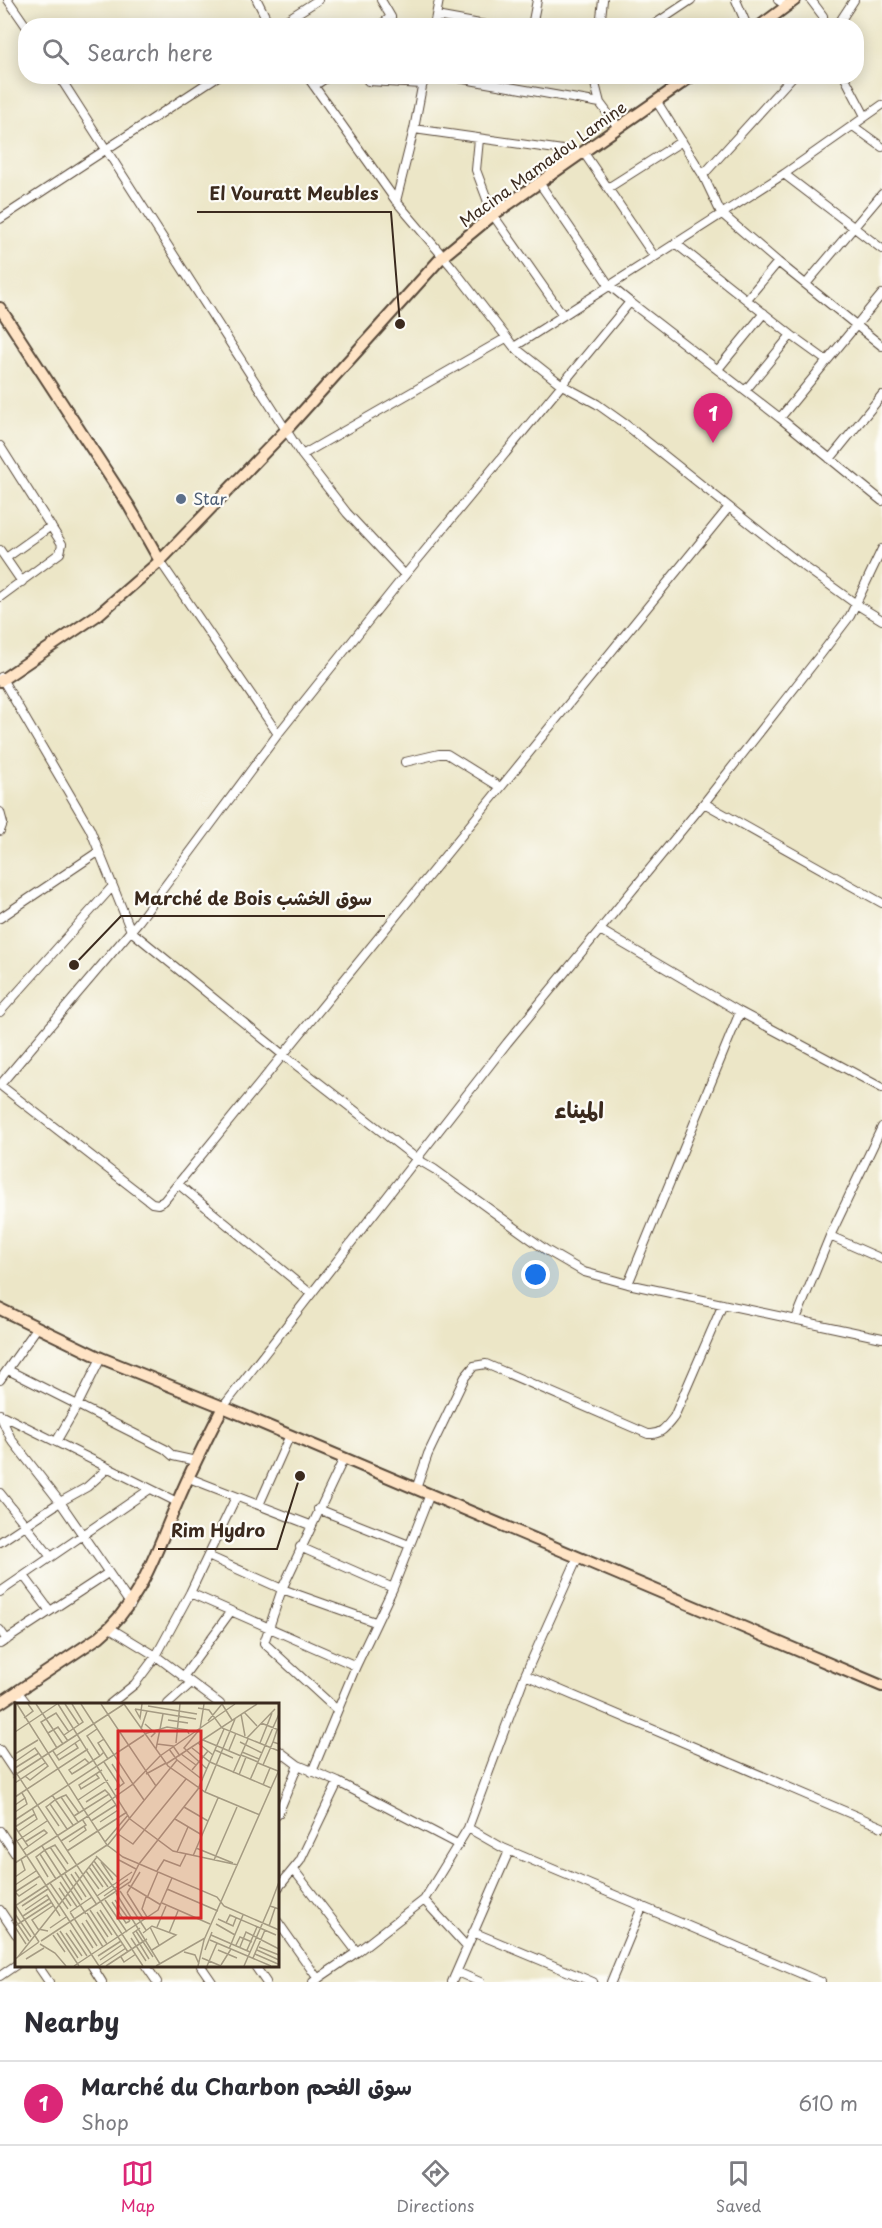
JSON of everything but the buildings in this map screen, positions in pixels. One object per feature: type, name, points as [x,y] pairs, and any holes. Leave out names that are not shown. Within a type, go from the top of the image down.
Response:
[{"type":"main road","points":[[769,18],[787,2]]},
{"type":"main road","name":"Macina Mamadou Lamine","points":[[1,678],[99,614],[160,561],[287,429],[442,257],[493,215],[681,84]]},
{"type":"main road","points":[[0,308],[129,506],[160,561]]},
{"type":"main road","points":[[0,1309],[101,1358],[290,1435],[882,1686]]},
{"type":"main road","points":[[0,1703],[110,1628],[131,1605],[223,1407]]},
{"type":"street","points":[[8,0],[20,18]]},
{"type":"street","points":[[257,0],[266,18]]},
{"type":"street","points":[[290,18],[318,0]]},
{"type":"street","points":[[381,0],[391,18]]},
{"type":"street","points":[[439,0],[436,16],[447,18]]},
{"type":"street","points":[[534,18],[537,0]]},
{"type":"street","points":[[601,18],[603,0]]},
{"type":"street","points":[[664,18],[691,0]]},
{"type":"street","points":[[735,0],[743,18]]},
{"type":"street","points":[[811,0],[823,18]]},
{"type":"street","points":[[842,18],[854,0]]},
{"type":"street","points":[[64,84],[302,454],[347,513],[405,575]]},
{"type":"street","points":[[0,219],[206,84]]},
{"type":"street","points":[[317,84],[314,86],[396,201],[452,267],[514,347],[562,385],[597,404],[625,424],[798,562],[882,620]]},
{"type":"street","points":[[396,201],[423,84]]},
{"type":"street","points":[[492,84],[600,103]]},
{"type":"street","points":[[595,84],[600,103],[618,127]]},
{"type":"street","points":[[703,175],[786,84]]},
{"type":"street","points":[[848,84],[865,116]]},
{"type":"street","points":[[657,102],[703,175],[721,213],[882,346]]},
{"type":"street","points":[[514,347],[784,174],[882,105]]},
{"type":"street","points":[[853,126],[882,147]]},
{"type":"street","points":[[414,129],[584,153],[654,256]]},
{"type":"street","points":[[479,139],[476,170],[493,215],[563,315]]},
{"type":"street","points":[[608,188],[682,141]]},
{"type":"street","points":[[784,174],[882,249]]},
{"type":"street","points":[[540,184],[609,285],[746,391],[882,501]]},
{"type":"street","points":[[806,284],[882,194]]},
{"type":"street","points":[[675,243],[827,361]]},
{"type":"street","points":[[747,299],[778,262]]},
{"type":"street","points":[[780,418],[882,294]]},
{"type":"street","points":[[630,302],[405,575],[278,734],[131,931],[0,1085],[152,1203],[158,1204],[164,1201],[729,507]]},
{"type":"street","points":[[718,369],[764,313]]},
{"type":"street","points":[[746,391],[791,335]]},
{"type":"street","points":[[302,454],[506,338]]},
{"type":"street","points":[[830,459],[882,395]]},
{"type":"street","points":[[0,446],[62,544],[60,553],[0,597]]},
{"type":"street","points":[[6,558],[51,526]]},
{"type":"street","points":[[223,1407],[507,1043],[704,802],[835,636],[856,604],[882,549]]},
{"type":"street","points":[[0,550],[22,582]]},
{"type":"street","points":[[160,561],[278,734]]},
{"type":"street","points":[[1,678],[90,829],[131,931],[282,1054],[417,1159],[434,1168],[546,1251],[584,1272],[628,1284],[882,1338]]},
{"type":"street","points":[[405,762],[447,754],[500,787]]},
{"type":"street","points":[[704,802],[882,903]]},
{"type":"street","points":[[0,812],[3,824],[0,831]]},
{"type":"street","points":[[0,918],[98,852]]},
{"type":"street","points":[[0,1012],[112,887]]},
{"type":"street","points":[[600,930],[740,1012],[882,1088]]},
{"type":"street","points":[[628,1284],[740,1012]]},
{"type":"street","points":[[796,1319],[830,1236],[882,1127]]},
{"type":"street","points":[[178,1184],[310,1293]]},
{"type":"street","points":[[830,1236],[882,1259]]},
{"type":"street","points":[[416,1488],[428,1454],[465,1377],[474,1366],[486,1364],[648,1434],[657,1434],[674,1417],[723,1304]]},
{"type":"street","points":[[0,1380],[38,1328]]},
{"type":"street","points":[[56,1442],[101,1358]]},
{"type":"street","points":[[8,1370],[165,1449],[173,1456],[196,1461]]},
{"type":"street","points":[[0,1415],[177,1502]]},
{"type":"street","points":[[0,1415],[11,1438],[60,1502],[131,1605]]},
{"type":"street","points":[[259,1505],[290,1435]]},
{"type":"street","points":[[337,1710],[264,1643],[282,1589],[300,1547],[344,1458]]},
{"type":"street","points":[[0,1542],[87,1487],[108,1468]]},
{"type":"street","points":[[189,1478],[310,1526]]},
{"type":"street","points":[[0,1592],[150,1490]]},
{"type":"street","points":[[0,1493],[51,1557]]},
{"type":"street","points":[[312,1772],[375,1622],[393,1588],[430,1494]]},
{"type":"street","points":[[111,1703],[135,1684],[156,1656],[190,1593],[236,1497]]},
{"type":"street","points":[[318,1509],[409,1545]]},
{"type":"street","points":[[300,1547],[393,1588]]},
{"type":"street","points":[[208,1556],[282,1589],[375,1622]]},
{"type":"street","points":[[279,1924],[315,1980],[357,1952],[424,1900],[468,1828],[525,1676],[578,1557]]},
{"type":"street","points":[[0,1630],[3,1642],[108,1573]]},
{"type":"street","points":[[24,1576],[50,1611]]},
{"type":"street","points":[[190,1593],[356,1666]]},
{"type":"street","points":[[183,1677],[231,1611]]},
{"type":"street","points":[[110,1628],[156,1656],[219,1703]]},
{"type":"street","points":[[525,1676],[882,1827]]},
{"type":"street","points":[[169,1703],[191,1683]]},
{"type":"street","points":[[18,1692],[26,1703]]},
{"type":"street","points":[[0,1750],[15,1772]]},
{"type":"street","points":[[279,1751],[297,1765],[338,1782],[459,1845]]},
{"type":"street","points":[[0,1767],[8,1761]]},
{"type":"street","points":[[279,1811],[297,1765]]},
{"type":"street","points":[[279,1887],[294,1870],[338,1782]]},
{"type":"street","points":[[468,1828],[509,1851],[821,1982]]},
{"type":"street","points":[[0,1832],[15,1854]]},
{"type":"street","points":[[452,1982],[509,1851]]},
{"type":"street","points":[[294,1870],[357,1952]]},
{"type":"street","points":[[424,1900],[467,1947]]},
{"type":"street","points":[[611,1982],[642,1907]]},
{"type":"street","points":[[0,1910],[15,1932]]},
{"type":"street","points":[[473,1932],[593,1982]]},
{"type":"street","points":[[0,1976],[15,1966]]},
{"type":"street","points":[[39,1967],[49,1982]]},
{"type":"street","points":[[93,1967],[102,1982]]},
{"type":"street","points":[[147,1967],[157,1982]]},
{"type":"street","points":[[202,1967],[212,1982]]},
{"type":"street","points":[[256,1967],[266,1982]]},
{"type":"street","points":[[457,1972],[480,1982]]},
{"type":"place","name":"El Vouratt Meubles","points":[[400,324]]},
{"type":"place","name":"Marché du Charbon سوق الفحم","points":[[713,443]]},
{"type":"place","name":"Star","points":[[181,499]]},
{"type":"place","name":"Marché de Bois سوق الخشب","points":[[74,965]]},
{"type":"place","name":"Rim Hydro","points":[[300,1476]]},
{"type":"district","name":"الميناء","points":[[579,1110]]}]
